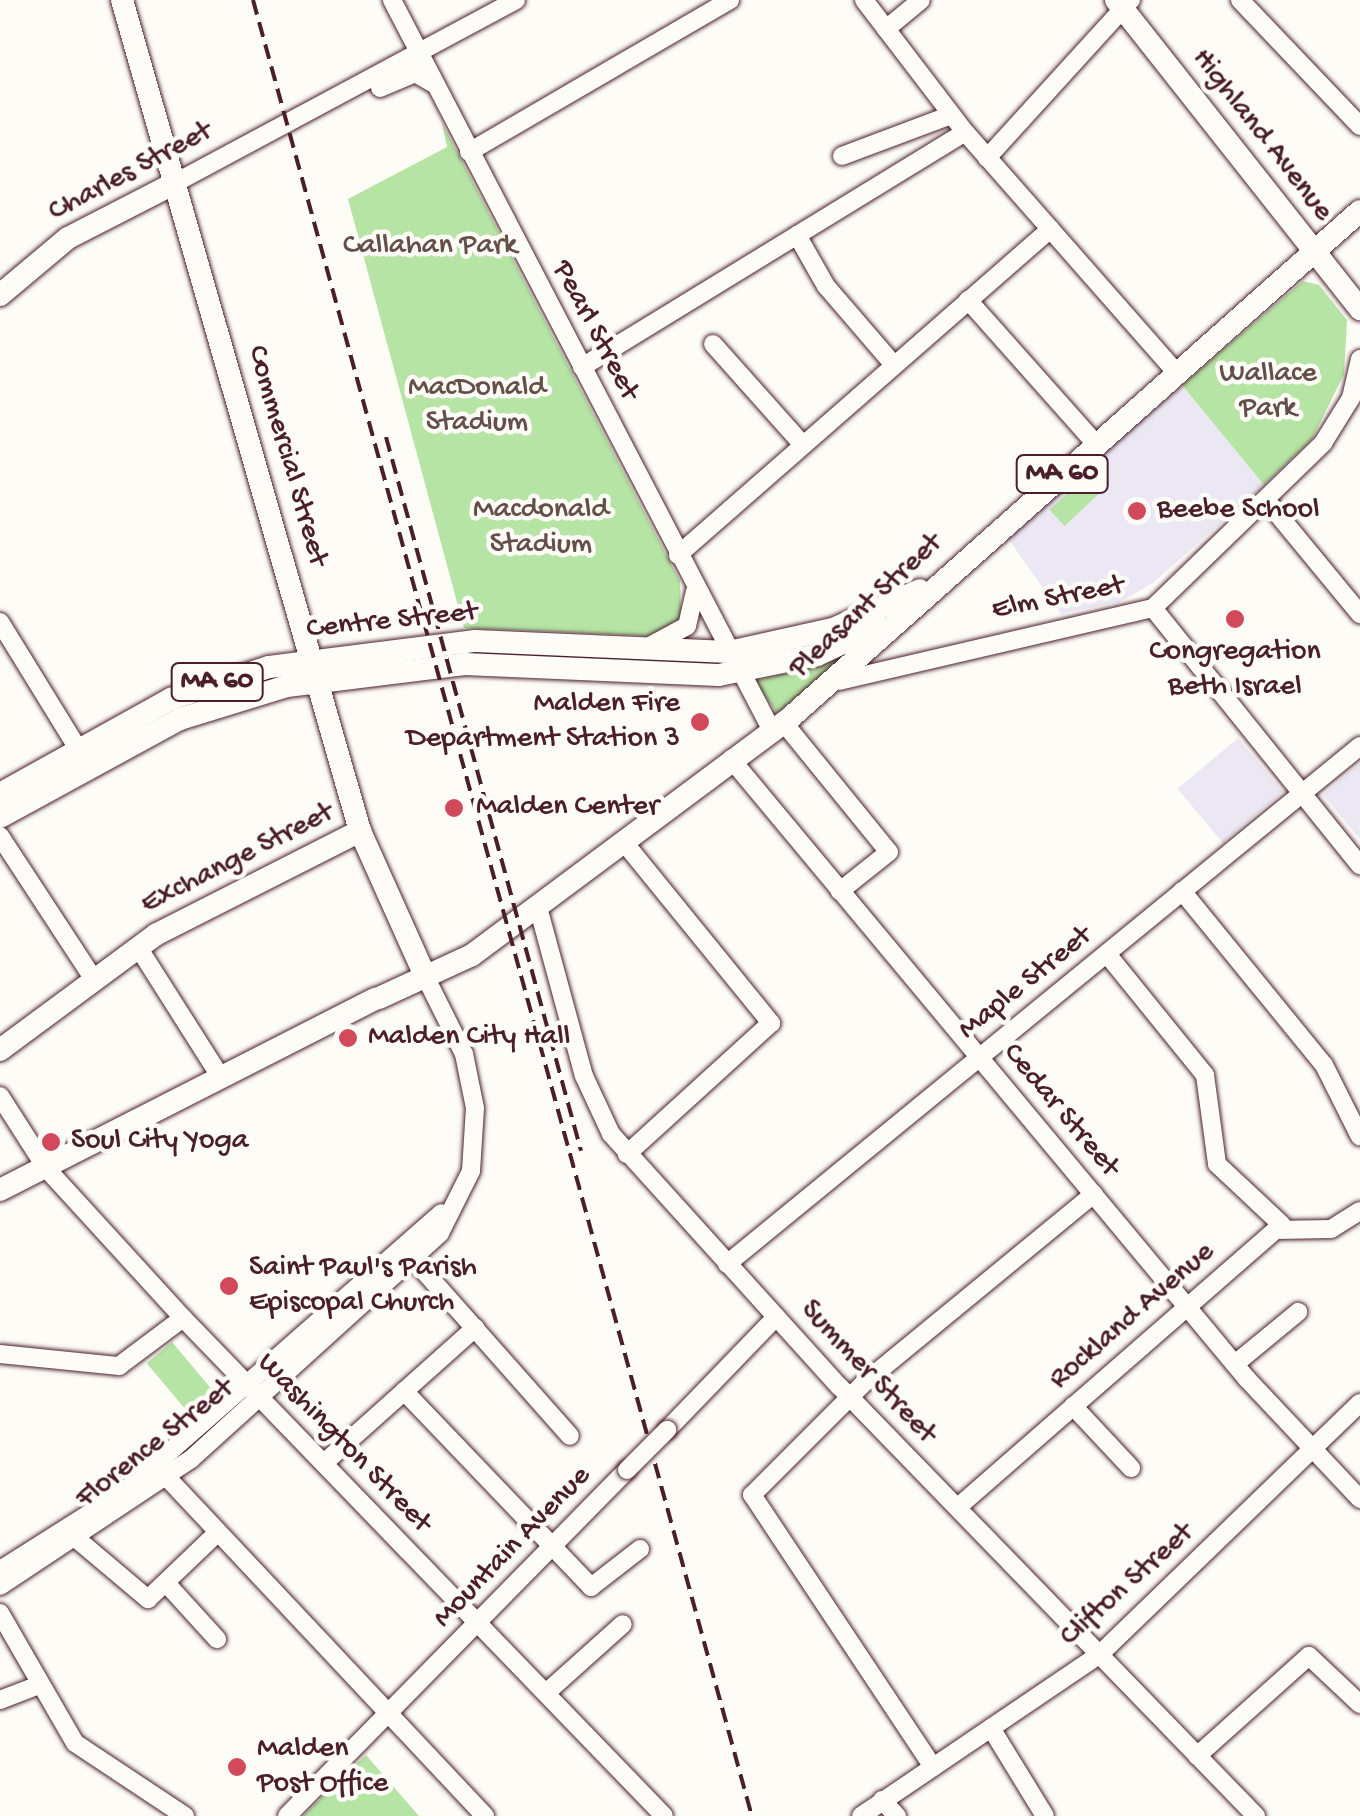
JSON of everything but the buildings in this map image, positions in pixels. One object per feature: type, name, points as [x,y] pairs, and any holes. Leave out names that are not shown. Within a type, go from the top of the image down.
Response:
[{"type":"main road","name":"Commercial Street","points":[[122,0],[360,831],[427,980]]},
{"type":"main road","name":"Highland Avenue","points":[[1123,3],[1360,309]]},
{"type":"main road","name":"Charles Street","points":[[0,294],[68,238],[175,183]]},
{"type":"main road","name":"Pleasant Street","points":[[0,1190],[220,1076],[377,999],[427,980],[542,904],[830,686],[1091,439],[1176,372],[1360,212]]},
{"type":"main road","name":"Centre Street","points":[[0,817],[200,711],[314,670],[466,664],[734,662],[922,595]]},
{"type":"main road","name":"Centre Street","points":[[0,794],[82,746],[198,688],[474,641],[642,648],[734,662]]},
{"type":"main road","name":"Exchange Street","points":[[0,1050],[138,947],[360,831]]},
{"type":"street","name":"Pearl Street","points":[[392,0],[734,662],[778,727],[889,852],[840,891]]},
{"type":"street","name":"Charles Street","points":[[175,183],[516,0]]},
{"type":"street","points":[[469,152],[730,0]]},
{"type":"street","points":[[864,0],[964,132],[1176,372]]},
{"type":"street","points":[[886,29],[921,0]]},
{"type":"street","points":[[1240,0],[1360,126]]},
{"type":"street","points":[[987,158],[1123,3]]},
{"type":"street","name":"Charles Street","points":[[300,119],[411,74],[437,90]]},
{"type":"street","points":[[842,156],[952,115]]},
{"type":"street","points":[[582,367],[964,132]]},
{"type":"street","points":[[678,555],[1050,228]]},
{"type":"street","points":[[797,235],[822,281],[894,365]]},
{"type":"street","points":[[968,300],[1091,439]]},
{"type":"street","points":[[713,344],[802,445]]},
{"type":"street","name":"Elm Street","points":[[830,686],[922,655],[1154,608],[1336,426],[1360,359]]},
{"type":"street","points":[[1266,500],[1360,614]]},
{"type":"street","points":[[642,648],[688,626],[696,606],[692,582]]},
{"type":"street","points":[[1154,608],[1360,865]]},
{"type":"street","points":[[0,622],[82,746],[83,770]]},
{"type":"street","name":"Maple Street","points":[[726,1264],[1360,746]]},
{"type":"street","name":"Cedar Street","points":[[731,759],[1236,1364],[1360,1499]]},
{"type":"street","points":[[0,836],[95,981]]},
{"type":"street","points":[[623,841],[771,1023],[627,1154]]},
{"type":"street","points":[[1182,892],[1324,1065],[1360,1136]]},
{"type":"street","name":"Summer Street","points":[[542,904],[594,1104],[627,1154],[850,1397],[1256,1816]]},
{"type":"street","points":[[138,947],[220,1076]]},
{"type":"street","points":[[1107,954],[1205,1075],[1217,1164],[1282,1226],[1331,1229],[1360,1211]]},
{"type":"street","name":"Florence Street","points":[[378,1284],[416,1262],[466,1185],[472,1146],[468,1066],[427,980]]},
{"type":"street","name":"Washington Street","points":[[0,1096],[46,1168],[183,1318],[546,1693],[655,1813]]},
{"type":"street","name":"Florence Street","points":[[4,1576],[78,1540],[378,1284],[437,1219],[472,1146]]},
{"type":"street","points":[[933,1767],[752,1498],[850,1397],[1094,1194]]},
{"type":"street","name":"Rockland Avenue","points":[[958,1507],[1282,1226]]},
{"type":"street","points":[[416,1262],[570,1436]]},
{"type":"street","points":[[1236,1364],[1298,1312]]},
{"type":"street","name":"Mountain Avenue","points":[[287,1816],[776,1317]]},
{"type":"street","points":[[0,1354],[124,1364],[183,1318]]},
{"type":"street","points":[[324,1464],[475,1328]]},
{"type":"street","points":[[404,1391],[595,1588],[640,1549]]},
{"type":"street","name":"Clifton Street","points":[[860,1816],[1099,1656],[1360,1403]]},
{"type":"street","points":[[1073,1406],[1130,1468]]},
{"type":"street","points":[[161,1472],[215,1535],[485,1816]]},
{"type":"street","name":"Florence Street","points":[[4,1576],[161,1472]]},
{"type":"street","points":[[78,1540],[146,1599],[215,1535]]},
{"type":"street","points":[[166,1583],[217,1639]]},
{"type":"street","points":[[0,1613],[36,1686],[85,1753],[185,1816]]},
{"type":"street","points":[[546,1693],[622,1624]]},
{"type":"street","points":[[1197,1756],[1309,1656],[1360,1704]]},
{"type":"street","points":[[0,1700],[36,1686]]},
{"type":"street","points":[[991,1728],[1045,1816]]},
{"type":"street","points":[[882,1800],[897,1816]]},
{"type":"shaded area","name":"Beebe School","points":[[1182,385],[1264,485],[1153,583],[1120,602],[1061,614],[1007,537]]},
{"type":"shaded area","points":[[1238,738],[1283,792],[1222,842],[1177,789]]},
{"type":"shaded area","points":[[1360,763],[1360,839],[1323,795]]},
{"type":"green space","name":"Macdonald Stadium","points":[[442,123],[680,581],[681,617],[654,636],[464,628],[348,199],[447,147]]},
{"type":"green space","name":"Wallace Park","points":[[1303,281],[1319,285],[1347,320],[1344,374],[1312,439],[1264,485],[1182,385]]},
{"type":"green space","points":[[1089,473],[1104,489],[1065,526],[1050,510]]},
{"type":"green space","points":[[855,651],[780,717],[754,681],[817,666]]},
{"type":"green space","points":[[172,1342],[214,1392],[189,1413],[147,1363]]},
{"type":"green space","points":[[366,1755],[419,1816],[303,1816],[332,1787]]},
{"type":"railway","points":[[253,0],[752,1816]]},
{"type":"railway","points":[[386,437],[581,1151]]},
{"type":"place","name":"Beebe School","points":[[1137,511]]},
{"type":"place","name":"Congregation Beth Israel","points":[[1235,619]]},
{"type":"place","name":"Malden Fire Department Station 3","points":[[700,722]]},
{"type":"place","name":"Malden Center","points":[[454,808]]},
{"type":"place","name":"Malden City Hall","points":[[348,1038]]},
{"type":"place","name":"Soul City Yoga","points":[[51,1142]]},
{"type":"place","name":"Saint Paul's Parish Episcopal Church","points":[[229,1286]]},
{"type":"place","name":"Malden Post Office","points":[[237,1767]]},
{"type":"park label","name":"Callahan Park","points":[[430,247]]},
{"type":"park label","name":"MacDonald Stadium","points":[[477,406]]}]
